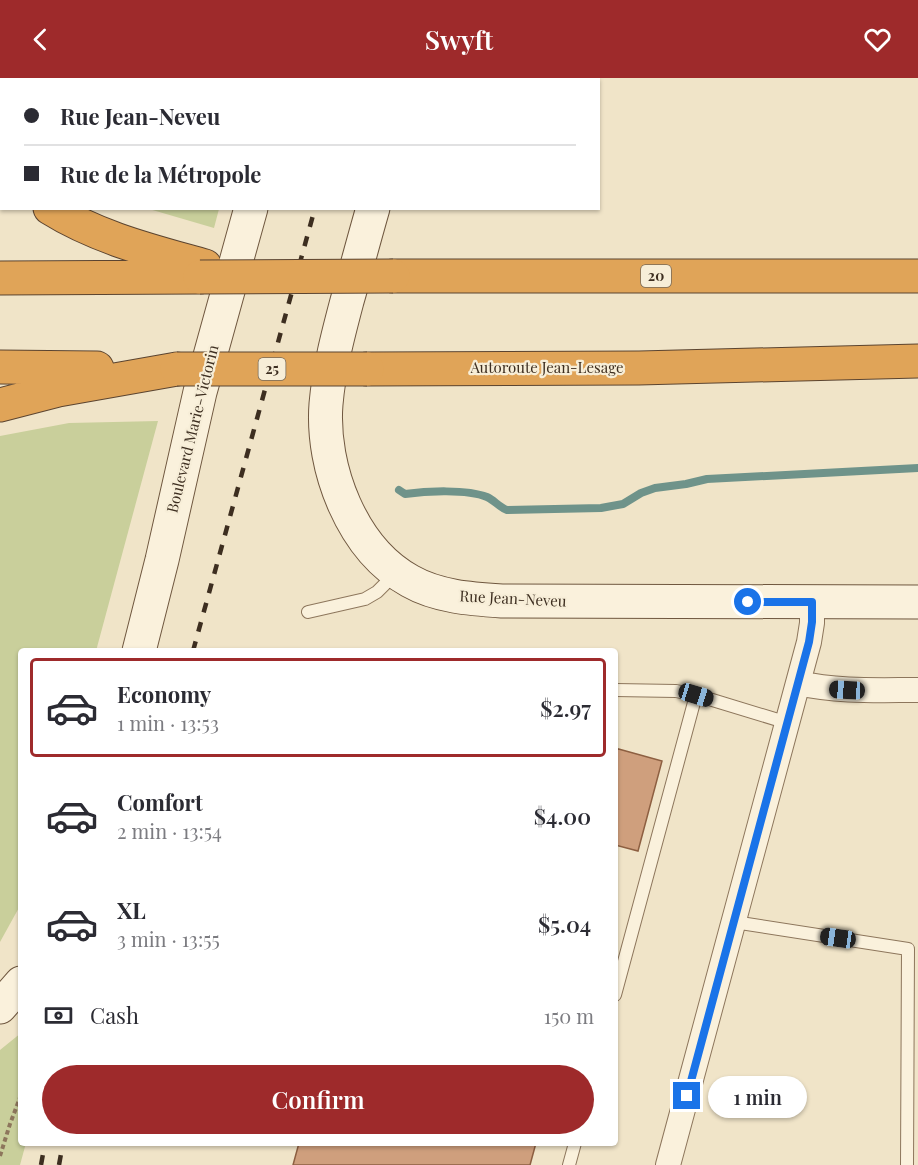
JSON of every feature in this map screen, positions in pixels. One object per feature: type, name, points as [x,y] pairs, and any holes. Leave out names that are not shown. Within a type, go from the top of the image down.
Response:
[{"type":"highway","points":[[54,210],[110,237],[202,272]]},
{"type":"highway","points":[[0,278],[202,272]]},
{"type":"highway","name":"20","points":[[202,272],[244,277],[918,276]]},
{"type":"highway","name":"Autoroute Jean-Lesage","points":[[177,369],[639,368],[918,361]]},
{"type":"highway","name":"25","points":[[0,367],[177,369]]},
{"type":"highway","points":[[0,405],[58,390],[177,369]]},
{"type":"street","name":"Boulevard Marie-Victorin","points":[[140,648],[200,392],[250,210]]},
{"type":"street","name":"Rue Jean-Neveu","points":[[372,210],[336,343],[328,389],[326,426],[333,467],[355,525],[369,547],[396,572],[411,582],[432,590],[484,600],[918,602]]},
{"type":"street","points":[[668,1165],[788,723],[811,631],[812,602]]},
{"type":"street","points":[[798,683],[853,691],[918,690]]},
{"type":"street","points":[[0,1007],[18,986]]},
{"type":"lane","points":[[308,612],[365,599],[387,584],[396,572]]},
{"type":"lane","points":[[618,690],[676,691],[788,723]]},
{"type":"lane","points":[[618,984],[696,695]]},
{"type":"lane","points":[[734,922],[908,949],[907,1165]]},
{"type":"lane","points":[[569,1165],[574,1146]]},
{"type":"path","points":[[0,1156],[18,1103]]},
{"type":"green space","points":[[152,210],[219,210],[214,228]]},
{"type":"green space","points":[[158,421],[97,648],[18,648],[18,909],[0,942],[0,436],[69,423]]},
{"type":"green space","points":[[18,1035],[18,1146],[25,1146],[20,1165],[0,1165],[0,1050]]},
{"type":"building","points":[[618,749],[662,761],[638,851],[618,846]]},
{"type":"building","points":[[298,1146],[535,1146],[530,1165],[293,1165]]},
{"type":"waterway","points":[[399,490],[405,494],[446,491],[479,494],[490,498],[507,510],[601,508],[623,504],[655,488],[707,479],[918,468]]},
{"type":"railway","points":[[194,648],[314,210]]},
{"type":"railway","points":[[41,1165],[44,1146]]},
{"type":"railway","points":[[59,1165],[62,1146]]},
{"type":"route","points":[[687,1096],[788,723],[812,622],[812,602],[748,602]]}]
